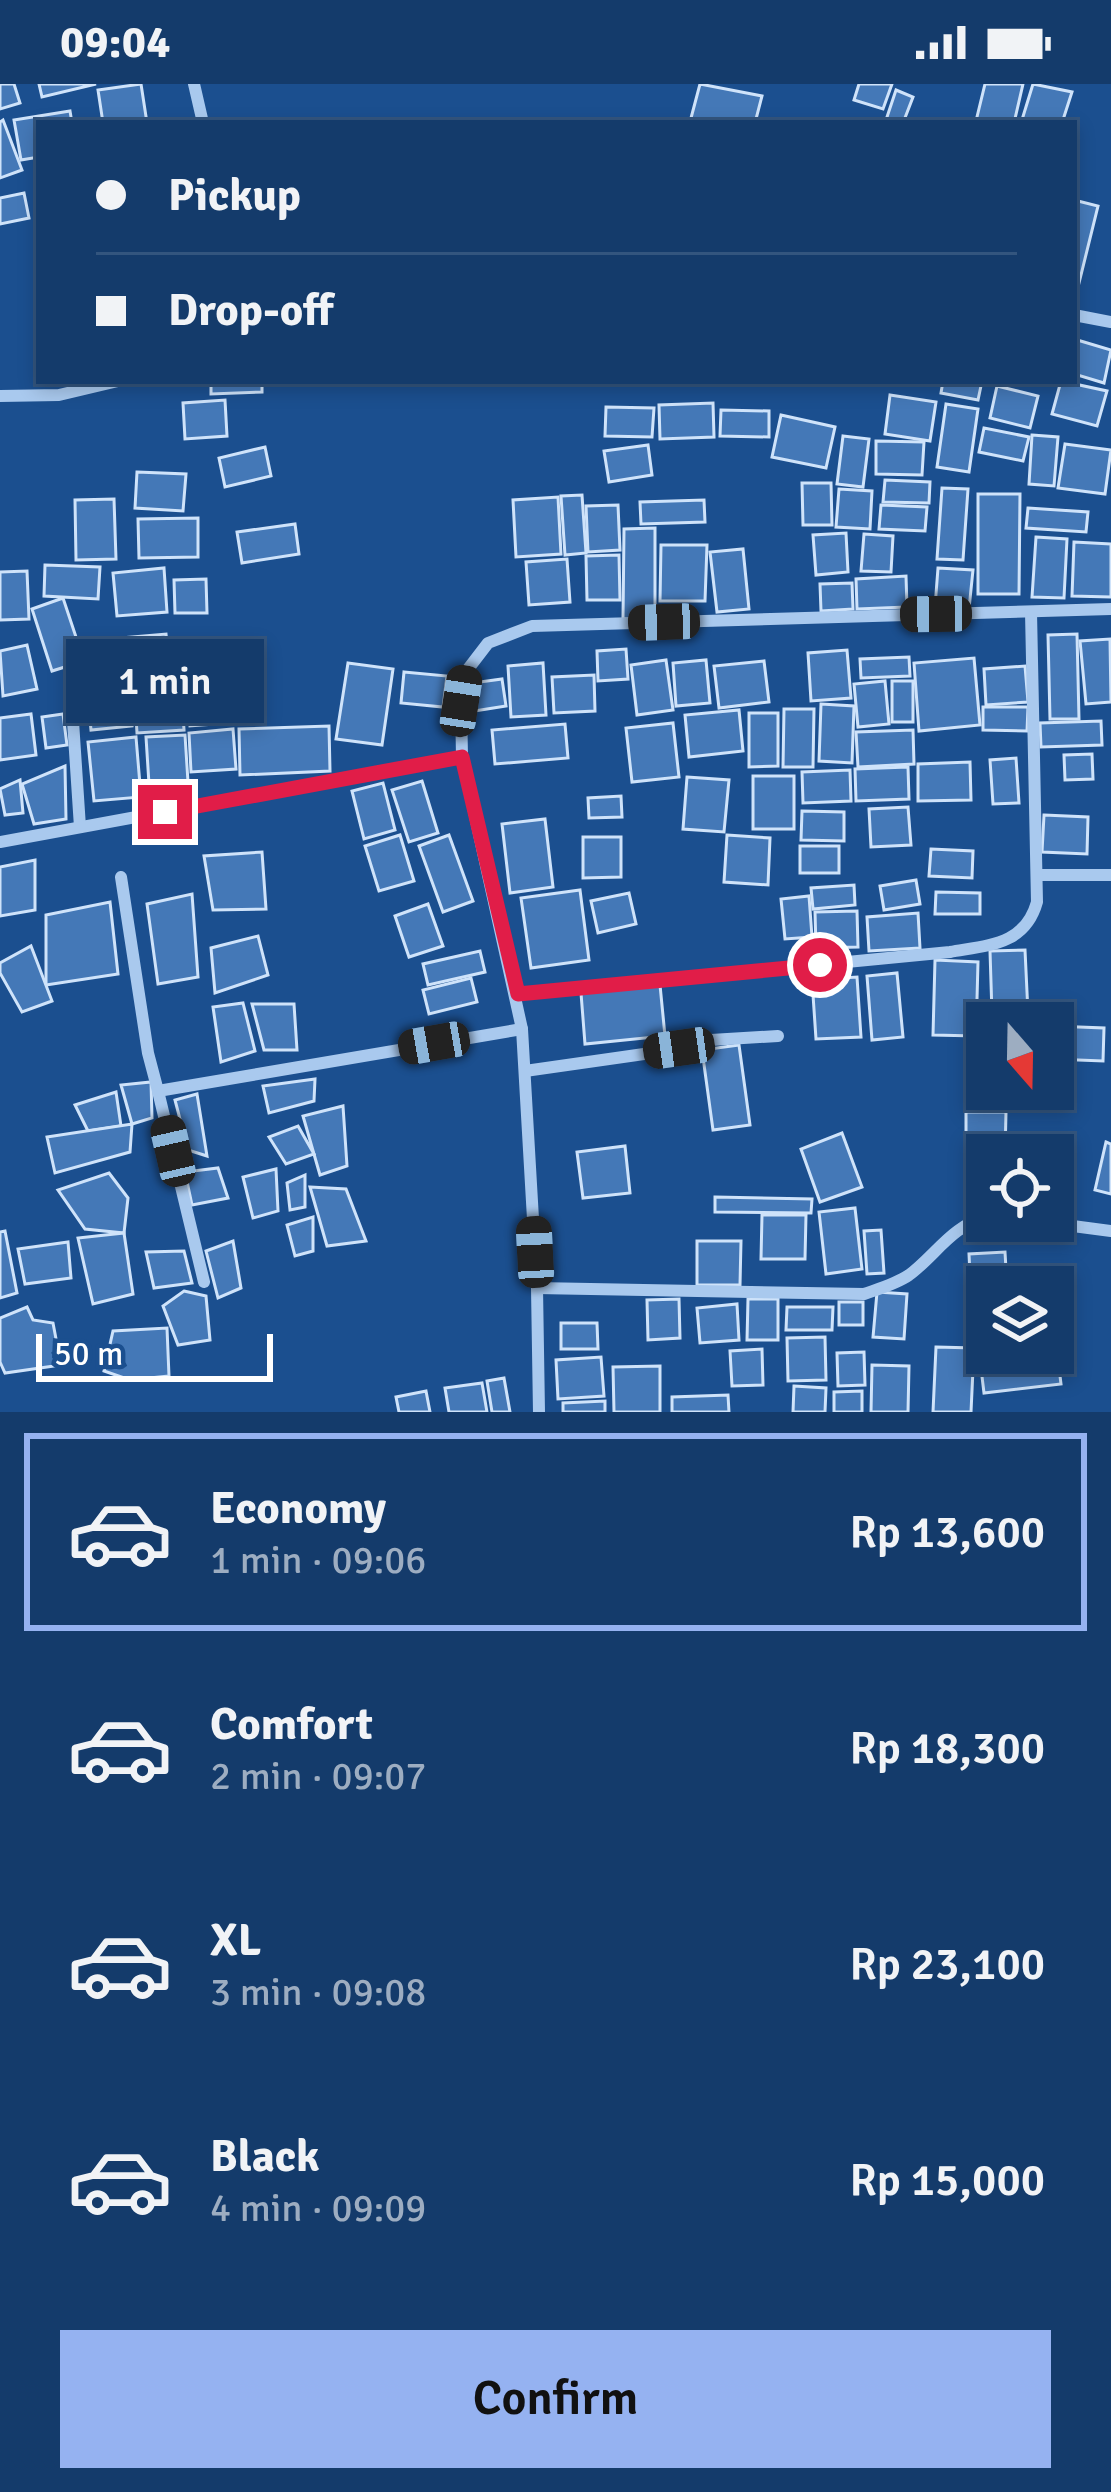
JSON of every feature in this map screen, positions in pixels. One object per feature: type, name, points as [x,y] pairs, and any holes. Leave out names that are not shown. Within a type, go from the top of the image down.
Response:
[{"type":"street","points":[[194,84],[202,120]]},
{"type":"street","points":[[1077,316],[1111,322]]},
{"type":"street","points":[[0,396],[59,394],[104,384]]},
{"type":"street","points":[[539,1412],[522,1029],[518,994],[462,757],[465,673],[488,643],[532,626],[1111,610]]},
{"type":"street","points":[[518,994],[950,952],[1001,943],[1031,923],[1037,875],[1031,612]]},
{"type":"street","points":[[70,676],[80,827]]},
{"type":"street","points":[[0,842],[462,757]]},
{"type":"street","points":[[1037,875],[1111,875]]},
{"type":"street","points":[[121,877],[148,1053],[204,1282]]},
{"type":"street","points":[[158,1091],[522,1029]]},
{"type":"street","points":[[525,1071],[728,1038],[778,1036]]},
{"type":"street","points":[[537,1288],[864,1294],[904,1278],[966,1225]]},
{"type":"street","points":[[1074,1226],[1111,1231]]},
{"type":"building","points":[[0,84],[14,84],[20,103],[0,109]]},
{"type":"building","points":[[39,84],[96,84],[42,97]]},
{"type":"building","points":[[141,84],[147,120],[103,120],[98,90]]},
{"type":"building","points":[[700,84],[762,96],[756,120],[691,118]]},
{"type":"building","points":[[859,84],[892,84],[883,109],[854,100]]},
{"type":"building","points":[[985,84],[1023,84],[1015,120],[976,120]]},
{"type":"building","points":[[1033,84],[1072,92],[1063,120],[1022,120]]},
{"type":"building","points":[[896,90],[913,97],[904,120],[886,120]]},
{"type":"building","points":[[70,111],[72,120],[36,120],[36,158],[21,160],[14,120]]},
{"type":"building","points":[[3,120],[22,170],[0,178],[0,122]]},
{"type":"building","points":[[24,193],[29,218],[0,224],[0,198]]},
{"type":"building","points":[[1077,201],[1098,206],[1077,283]]},
{"type":"building","points":[[1077,340],[1111,350],[1104,383],[1077,375]]},
{"type":"building","points":[[211,384],[262,384],[262,392],[211,394]]},
{"type":"building","points":[[942,384],[981,384],[978,400],[941,393]]},
{"type":"building","points":[[1060,384],[1107,391],[1097,426],[1052,414]]},
{"type":"building","points":[[997,386],[1038,396],[1030,428],[990,418]]},
{"type":"building","points":[[890,395],[936,402],[930,441],[885,434]]},
{"type":"building","points":[[225,400],[227,436],[185,439],[183,403]]},
{"type":"building","points":[[713,403],[714,437],[660,439],[659,405]]},
{"type":"building","points":[[946,404],[978,409],[969,472],[937,467]]},
{"type":"building","points":[[606,407],[654,408],[652,437],[605,436]]},
{"type":"building","points":[[721,410],[769,411],[769,437],[720,436]]},
{"type":"building","points":[[781,415],[835,427],[826,468],[772,457]]},
{"type":"building","points":[[984,428],[1029,437],[1023,461],[979,452]]},
{"type":"building","points":[[1032,435],[1058,437],[1054,486],[1029,484]]},
{"type":"building","points":[[843,436],[869,439],[863,487],[837,484]]},
{"type":"building","points":[[876,441],[924,442],[922,475],[876,474]]},
{"type":"building","points":[[1065,444],[1111,450],[1105,494],[1058,488]]},
{"type":"building","points":[[648,445],[652,475],[609,482],[604,451]]},
{"type":"building","points":[[265,447],[271,476],[225,487],[219,458]]},
{"type":"building","points":[[137,472],[186,474],[183,511],[135,508]]},
{"type":"building","points":[[885,480],[930,482],[929,503],[883,502]]},
{"type":"building","points":[[802,483],[831,483],[832,525],[803,525]]},
{"type":"building","points":[[942,488],[968,489],[963,560],[937,559]]},
{"type":"building","points":[[839,489],[872,491],[870,529],[836,527]]},
{"type":"building","points":[[978,494],[1020,494],[1019,594],[978,594]]},
{"type":"building","points":[[582,495],[586,553],[565,555],[561,496]]},
{"type":"building","points":[[558,497],[561,554],[516,557],[513,500]]},
{"type":"building","points":[[114,499],[116,559],[76,560],[75,500]]},
{"type":"building","points":[[704,500],[705,522],[641,524],[640,502]]},
{"type":"building","points":[[618,505],[620,550],[588,552],[586,506]]},
{"type":"building","points":[[881,505],[927,507],[925,531],[879,529]]},
{"type":"building","points":[[1028,508],[1088,512],[1086,532],[1026,528]]},
{"type":"building","points":[[198,518],[198,557],[139,558],[138,519]]},
{"type":"building","points":[[295,524],[299,554],[242,563],[237,532]]},
{"type":"building","points":[[655,528],[655,619],[623,619],[624,529]]},
{"type":"building","points":[[846,533],[848,572],[816,575],[813,535]]},
{"type":"building","points":[[864,534],[893,536],[891,572],[861,571]]},
{"type":"building","points":[[1036,537],[1067,539],[1064,598],[1032,597]]},
{"type":"building","points":[[1074,542],[1111,544],[1111,597],[1072,596]]},
{"type":"building","points":[[661,545],[707,545],[705,601],[660,601]]},
{"type":"building","points":[[743,549],[749,609],[717,612],[710,552]]},
{"type":"building","points":[[619,555],[620,600],[587,600],[586,556]]},
{"type":"building","points":[[567,559],[570,602],[529,605],[526,562]]},
{"type":"building","points":[[45,565],[100,567],[98,599],[44,596]]},
{"type":"building","points":[[164,568],[167,612],[117,616],[113,573]]},
{"type":"building","points":[[938,568],[973,570],[969,609],[935,607]]},
{"type":"building","points":[[27,571],[29,619],[0,620],[0,572]]},
{"type":"building","points":[[906,576],[907,607],[857,609],[856,579]]},
{"type":"building","points":[[206,579],[207,613],[175,613],[174,580]]},
{"type":"building","points":[[852,583],[853,609],[821,611],[820,584]]},
{"type":"building","points":[[63,598],[84,661],[52,671],[32,609]]},
{"type":"building","points":[[166,634],[170,677],[122,681],[119,638]]},
{"type":"building","points":[[1077,634],[1079,719],[1050,719],[1048,635]]},
{"type":"building","points":[[1110,639],[1111,702],[1086,704],[1080,641]]},
{"type":"building","points":[[27,645],[37,689],[3,696],[0,651]]},
{"type":"building","points":[[626,649],[628,679],[598,681],[597,651]]},
{"type":"building","points":[[847,650],[851,698],[811,701],[808,653]]},
{"type":"building","points":[[909,657],[910,676],[861,678],[860,659]]},
{"type":"building","points":[[974,658],[980,725],[919,731],[914,663]]},
{"type":"building","points":[[666,660],[673,710],[637,715],[631,665]]},
{"type":"building","points":[[706,660],[710,703],[676,706],[673,663]]},
{"type":"building","points":[[764,661],[769,702],[719,708],[714,666]]},
{"type":"building","points":[[348,663],[393,669],[382,745],[336,739]]},
{"type":"building","points":[[543,663],[546,715],[511,717],[508,666]]},
{"type":"building","points":[[1025,666],[1028,702],[986,705],[984,669]]},
{"type":"building","points":[[404,672],[447,676],[443,707],[401,703]]},
{"type":"building","points":[[594,675],[595,711],[554,713],[552,677]]},
{"type":"building","points":[[502,679],[506,706],[468,712],[465,684]]},
{"type":"building","points":[[237,681],[240,722],[190,726],[188,684]]},
{"type":"building","points":[[885,681],[889,724],[858,727],[854,684]]},
{"type":"building","points":[[892,681],[913,681],[913,722],[892,722]]},
{"type":"building","points":[[181,682],[184,730],[137,733],[134,686]]},
{"type":"building","points":[[128,685],[132,726],[91,730],[87,689]]},
{"type":"building","points":[[821,704],[854,706],[852,763],[819,761]]},
{"type":"building","points":[[983,707],[1028,707],[1027,731],[983,730]]},
{"type":"building","points":[[784,709],[814,709],[813,767],[783,767]]},
{"type":"building","points":[[739,710],[743,751],[689,757],[685,715]]},
{"type":"building","points":[[749,713],[778,713],[778,766],[749,767]]},
{"type":"building","points":[[31,714],[36,755],[0,760],[0,718]]},
{"type":"building","points":[[63,714],[67,745],[46,748],[42,717]]},
{"type":"building","points":[[1101,721],[1102,745],[1041,747],[1040,723]]},
{"type":"building","points":[[673,723],[679,777],[632,782],[626,728]]},
{"type":"building","points":[[565,724],[568,758],[495,764],[492,730]]},
{"type":"building","points":[[329,726],[330,771],[240,775],[239,729]]},
{"type":"building","points":[[233,729],[236,769],[191,772],[189,733]]},
{"type":"building","points":[[913,730],[914,764],[858,767],[856,732]]},
{"type":"building","points":[[185,735],[188,782],[149,784],[146,737]]},
{"type":"building","points":[[136,737],[141,797],[94,801],[88,742]]},
{"type":"building","points":[[1092,754],[1093,779],[1065,780],[1064,755]]},
{"type":"building","points":[[1016,758],[1019,803],[993,804],[990,760]]},
{"type":"building","points":[[970,762],[971,800],[918,801],[918,764]]},
{"type":"building","points":[[65,766],[66,819],[34,824],[22,784]]},
{"type":"building","points":[[908,767],[909,799],[856,801],[855,769]]},
{"type":"building","points":[[850,770],[851,801],[803,803],[802,772]]},
{"type":"building","points":[[753,776],[794,776],[794,829],[753,829]]},
{"type":"building","points":[[687,777],[729,780],[724,832],[683,829]]},
{"type":"building","points":[[20,780],[23,813],[5,815],[0,789]]},
{"type":"building","points":[[422,781],[438,833],[409,842],[392,790]]},
{"type":"building","points":[[383,783],[395,830],[364,839],[352,791]]},
{"type":"building","points":[[621,796],[622,817],[589,818],[588,798]]},
{"type":"building","points":[[908,807],[911,845],[871,847],[869,809]]},
{"type":"building","points":[[802,811],[844,812],[844,841],[801,840]]},
{"type":"building","points":[[1044,815],[1088,817],[1087,854],[1042,852]]},
{"type":"building","points":[[545,819],[553,887],[510,893],[502,824]]},
{"type":"building","points":[[400,835],[414,881],[379,891],[365,846]]},
{"type":"building","points":[[449,835],[473,901],[443,912],[419,846]]},
{"type":"building","points":[[727,835],[770,838],[768,885],[724,882]]},
{"type":"building","points":[[583,837],[621,837],[621,877],[583,878]]},
{"type":"building","points":[[800,846],[839,846],[839,873],[800,873]]},
{"type":"building","points":[[931,849],[973,851],[972,878],[929,876]]},
{"type":"building","points":[[262,852],[266,909],[213,910],[204,856]]},
{"type":"building","points":[[35,860],[35,910],[0,916],[0,867]]},
{"type":"building","points":[[916,880],[920,904],[884,910],[880,886]]},
{"type":"building","points":[[854,885],[855,905],[813,909],[811,888]]},
{"type":"building","points":[[580,890],[589,960],[531,968],[521,898]]},
{"type":"building","points":[[936,892],[980,893],[980,914],[935,914]]},
{"type":"building","points":[[629,893],[636,924],[598,933],[591,901]]},
{"type":"building","points":[[192,894],[198,977],[158,984],[147,904]]},
{"type":"building","points":[[809,896],[812,937],[785,939],[781,899]]},
{"type":"building","points":[[110,902],[118,974],[46,985],[46,915]]},
{"type":"building","points":[[428,904],[443,946],[409,957],[395,916]]},
{"type":"building","points":[[857,911],[858,947],[816,948],[815,912]]},
{"type":"building","points":[[918,913],[920,948],[869,951],[867,917]]},
{"type":"building","points":[[258,936],[268,975],[215,993],[211,948]]},
{"type":"building","points":[[31,946],[52,1001],[22,1012],[0,973],[0,963]]},
{"type":"building","points":[[1025,950],[1027,1002],[992,1002],[990,951]]},
{"type":"building","points":[[480,951],[485,972],[428,985],[423,964]]},
{"type":"building","points":[[935,960],[978,962],[977,1002],[966,1002],[966,1036],[933,1035]]},
{"type":"building","points":[[897,973],[903,1037],[872,1040],[867,976]]},
{"type":"building","points":[[857,977],[861,1037],[816,1039],[812,980]]},
{"type":"building","points":[[471,978],[477,1002],[429,1014],[423,990]]},
{"type":"building","points":[[660,985],[665,1036],[585,1044],[581,993]]},
{"type":"building","points":[[243,1003],[255,1051],[221,1062],[213,1007]]},
{"type":"building","points":[[252,1004],[294,1004],[297,1050],[264,1050]]},
{"type":"building","points":[[1074,1027],[1104,1028],[1103,1061],[1074,1060]]},
{"type":"building","points":[[739,1045],[750,1125],[713,1130],[702,1050]]},
{"type":"building","points":[[315,1079],[314,1101],[269,1113],[263,1086]]},
{"type":"building","points":[[151,1082],[152,1118],[132,1124],[121,1085]]},
{"type":"building","points":[[116,1092],[121,1126],[88,1131],[75,1105]]},
{"type":"building","points":[[197,1094],[207,1156],[188,1150],[175,1100]]},
{"type":"building","points":[[343,1106],[347,1166],[320,1175],[303,1116]]},
{"type":"building","points":[[966,1112],[1006,1112],[1005,1134],[966,1134]]},
{"type":"building","points":[[132,1124],[130,1152],[55,1173],[47,1137]]},
{"type":"building","points":[[298,1126],[314,1154],[286,1164],[269,1137]]},
{"type":"building","points":[[842,1133],[862,1187],[820,1202],[801,1149]]},
{"type":"building","points":[[1106,1142],[1111,1144],[1111,1194],[1095,1190]]},
{"type":"building","points":[[625,1146],[630,1193],[583,1198],[577,1152]]},
{"type":"building","points":[[218,1168],[228,1198],[192,1205],[185,1172]]},
{"type":"building","points":[[276,1169],[278,1211],[253,1218],[243,1177]]},
{"type":"building","points":[[109,1173],[128,1198],[124,1233],[85,1229],[58,1190]]},
{"type":"building","points":[[305,1175],[305,1207],[290,1210],[287,1183]]},
{"type":"building","points":[[310,1187],[346,1189],[366,1241],[327,1246]]},
{"type":"building","points":[[715,1197],[812,1199],[811,1213],[715,1212]]},
{"type":"building","points":[[855,1208],[862,1269],[826,1274],[819,1212]]},
{"type":"building","points":[[762,1215],[806,1215],[805,1259],[761,1259]]},
{"type":"building","points":[[313,1217],[313,1251],[295,1256],[287,1225]]},
{"type":"building","points":[[881,1230],[884,1273],[867,1274],[864,1231]]},
{"type":"building","points":[[5,1231],[17,1293],[0,1298],[0,1232]]},
{"type":"building","points":[[124,1233],[133,1294],[93,1304],[78,1238]]},
{"type":"building","points":[[233,1241],[241,1288],[218,1298],[206,1251]]},
{"type":"building","points":[[697,1241],[741,1241],[740,1285],[697,1285]]},
{"type":"building","points":[[68,1242],[71,1278],[25,1284],[18,1249]]},
{"type":"building","points":[[184,1251],[192,1283],[154,1288],[146,1252]]},
{"type":"building","points":[[1005,1252],[1006,1266],[970,1266],[969,1254]]},
{"type":"building","points":[[184,1291],[206,1296],[210,1340],[178,1345],[163,1306]]},
{"type":"building","points":[[877,1292],[907,1294],[904,1339],[873,1337]]},
{"type":"building","points":[[679,1299],[680,1338],[648,1340],[647,1300]]},
{"type":"building","points":[[748,1299],[778,1299],[778,1340],[747,1340]]},
{"type":"building","points":[[839,1302],[863,1302],[863,1325],[839,1325]]},
{"type":"building","points":[[737,1304],[739,1340],[700,1343],[697,1308]]},
{"type":"building","points":[[27,1307],[33,1320],[53,1323],[61,1365],[5,1373],[0,1362],[0,1318]]},
{"type":"building","points":[[787,1307],[833,1307],[832,1330],[786,1330]]},
{"type":"building","points":[[561,1323],[597,1323],[598,1349],[561,1349]]},
{"type":"building","points":[[167,1328],[169,1376],[130,1380],[104,1371],[113,1331]]},
{"type":"building","points":[[825,1337],[826,1380],[788,1381],[787,1338]]},
{"type":"building","points":[[936,1347],[966,1348],[966,1374],[973,1374],[971,1412],[933,1412]]},
{"type":"building","points":[[762,1349],[763,1385],[732,1386],[730,1351]]},
{"type":"building","points":[[864,1352],[865,1385],[838,1386],[837,1353]]},
{"type":"building","points":[[601,1357],[604,1396],[558,1399],[556,1360]]},
{"type":"building","points":[[872,1365],[909,1366],[908,1412],[871,1412]]},
{"type":"building","points":[[660,1366],[660,1412],[614,1412],[613,1367]]},
{"type":"building","points":[[982,1374],[1060,1374],[1061,1384],[984,1393]]},
{"type":"building","points":[[504,1378],[510,1412],[492,1412],[487,1381]]},
{"type":"building","points":[[482,1383],[487,1412],[449,1412],[445,1388]]},
{"type":"building","points":[[794,1386],[826,1388],[825,1412],[793,1412]]},
{"type":"building","points":[[426,1391],[430,1412],[399,1412],[396,1397]]},
{"type":"building","points":[[862,1391],[862,1412],[834,1412],[834,1392]]},
{"type":"building","points":[[728,1395],[729,1412],[672,1412],[672,1397]]},
{"type":"building","points":[[605,1401],[605,1412],[563,1412],[563,1403]]},
{"type":"route","points":[[165,812],[462,757],[518,994],[820,965]]}]
